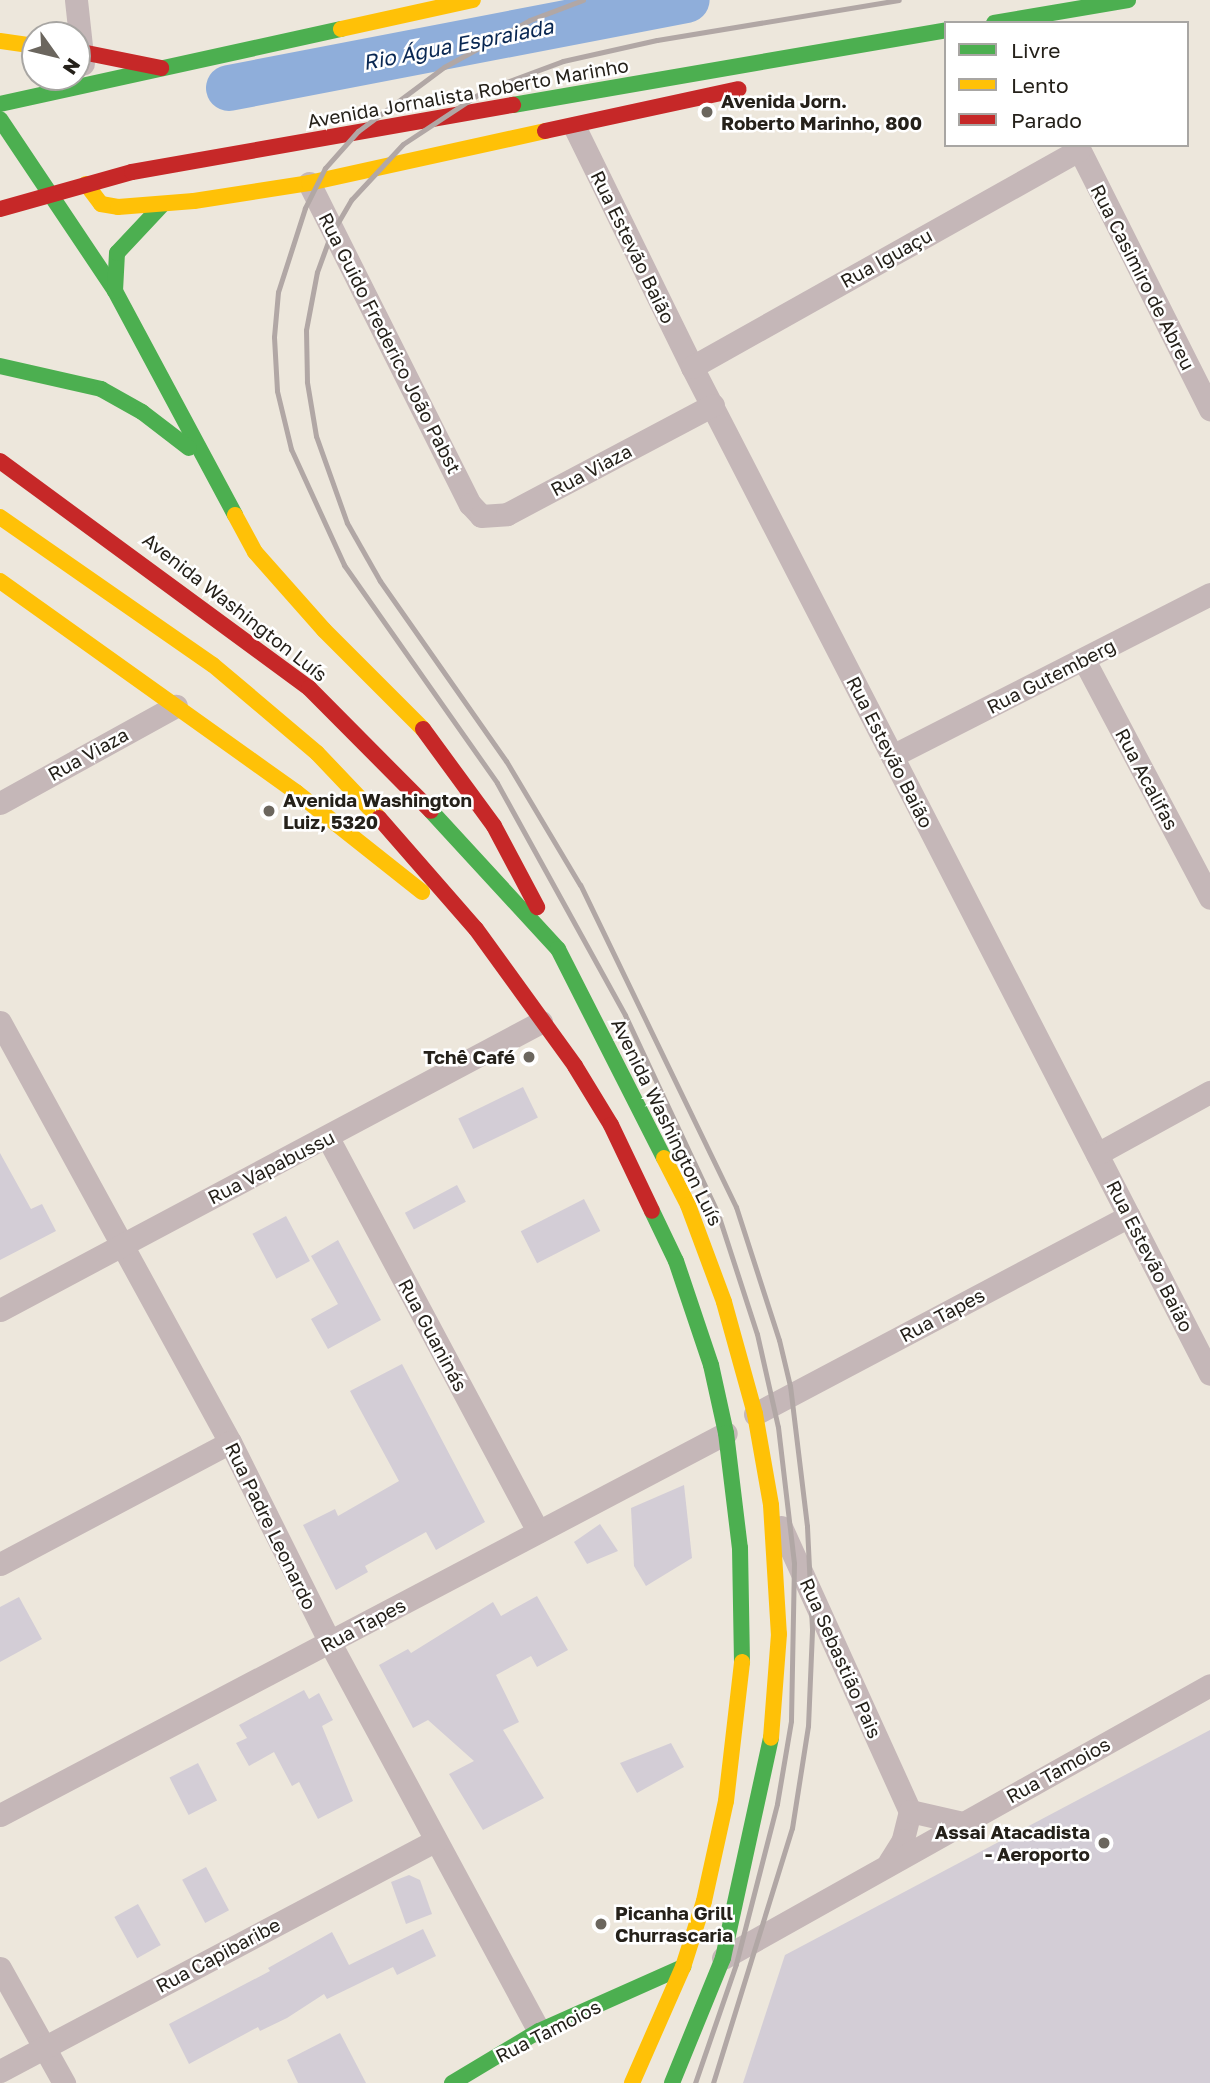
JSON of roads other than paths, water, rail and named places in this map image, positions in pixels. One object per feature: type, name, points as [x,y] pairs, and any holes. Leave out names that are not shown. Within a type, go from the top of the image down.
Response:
[{"type":"main road","points":[[91,83],[473,0]]},
{"type":"main road","points":[[1027,20],[1128,0]]},
{"type":"main road","name":"Avenida Jornalista Roberto Marinho","points":[[0,209],[86,184],[857,43],[944,30]]},
{"type":"main road","points":[[0,41],[21,44]]},
{"type":"main road","points":[[829,68],[857,43]]},
{"type":"main road","points":[[91,54],[161,68]]},
{"type":"main road","points":[[86,184],[101,204],[162,205],[309,183],[575,128],[762,85]]},
{"type":"main road","points":[[0,104],[56,91]]},
{"type":"main road","points":[[0,119],[115,291],[199,456],[255,552],[324,630],[412,713],[461,777],[494,825],[558,949]]},
{"type":"main road","points":[[115,291],[117,253],[162,205]]},
{"type":"main road","points":[[0,366],[101,389],[142,412],[199,456]]},
{"type":"main road","name":"Avenida Washington Luís","points":[[0,461],[309,688],[414,792],[558,949],[688,1205],[724,1302],[755,1414],[771,1505],[778,1586],[774,1721],[759,1811],[723,1958],[672,2083]]},
{"type":"main road","points":[[6,521],[150,619],[273,714],[352,788],[476,929],[611,1125],[657,1217],[711,1365],[726,1433],[740,1548],[739,1720],[704,1901],[683,1967],[632,2083]]},
{"type":"main road","points":[[0,581],[176,706],[476,929]]},
{"type":"main road","name":"Rua Tamoios","points":[[456,2083],[539,2031],[683,1967]]},
{"type":"street","points":[[76,0],[77,21]]},
{"type":"street","name":"Rua Estevão Baião","points":[[575,128],[692,367],[1210,1374]]},
{"type":"street","name":"Rua Iguaçu","points":[[692,367],[1078,147]]},
{"type":"street","name":"Rua Casimiro de Abreu","points":[[1078,147],[1210,409]]},
{"type":"street","name":"Rua Guido Frederico João Pabst","points":[[309,183],[470,504]]},
{"type":"street","name":"Rua Viaza","points":[[470,504],[481,516],[507,514],[713,405]]},
{"type":"street","name":"Rua Gutemberg","points":[[892,756],[1210,594]]},
{"type":"street","name":"Rua Acalifas","points":[[1084,660],[1210,898]]},
{"type":"street","name":"Rua Viaza","points":[[0,803],[176,706]]},
{"type":"street","name":"Rua Padre Leonardo","points":[[0,1022],[230,1442],[330,1643],[539,2031]]},
{"type":"street","name":"Rua Vapabussu","points":[[0,1310],[328,1138],[541,1022]]},
{"type":"street","points":[[1097,1154],[1210,1092]]},
{"type":"street","name":"Rua Guaninás","points":[[328,1138],[538,1531]]},
{"type":"street","name":"Rua Tapes","points":[[755,1414],[1129,1216]]},
{"type":"street","name":"Rua Tapes","points":[[0,1815],[726,1433]]},
{"type":"street","points":[[0,1564],[230,1442]]},
{"type":"street","name":"Rua Sebastião Pais","points":[[771,1505],[910,1811]]},
{"type":"street","name":"Rua Tamoios","points":[[723,1958],[1210,1685]]},
{"type":"street","points":[[887,1866],[903,1840],[910,1811],[963,1823]]},
{"type":"street","name":"Rua Capibaribe","points":[[0,2071],[436,1840]]},
{"type":"street","points":[[0,1968],[64,2083]]},
{"type":"waterway","name":"Rio Água Espraiada","points":[[229,88],[687,0]]},
{"type":"railway","points":[[583,0],[530,20],[444,67],[358,131],[325,168],[305,208],[278,292],[274,337],[277,391],[291,449],[344,565],[497,783],[625,1015],[717,1211],[757,1334],[778,1427],[794,1563],[791,1721],[777,1804],[736,1964],[695,2083]]},
{"type":"railway","points":[[713,2083],[792,1828],[808,1726],[812,1629],[807,1526],[790,1386],[779,1340],[736,1207],[580,885],[506,761],[380,581],[347,523],[316,436],[307,382],[306,330],[317,272],[330,236],[351,200],[403,144],[485,90],[563,61],[657,40],[899,0]]},
{"type":"place","name":"Avenida Jorn. Roberto Marinho, 800","points":[[707,112]]},
{"type":"place","name":"Avenida Washington Luiz, 5320","points":[[269,811]]},
{"type":"place","name":"Tchê Café","points":[[529,1057]]},
{"type":"place","name":"Assai Atacadista - Aeroporto","points":[[1104,1843]]},
{"type":"place","name":"Picanha Grill Churrascaria","points":[[601,1924]]}]
